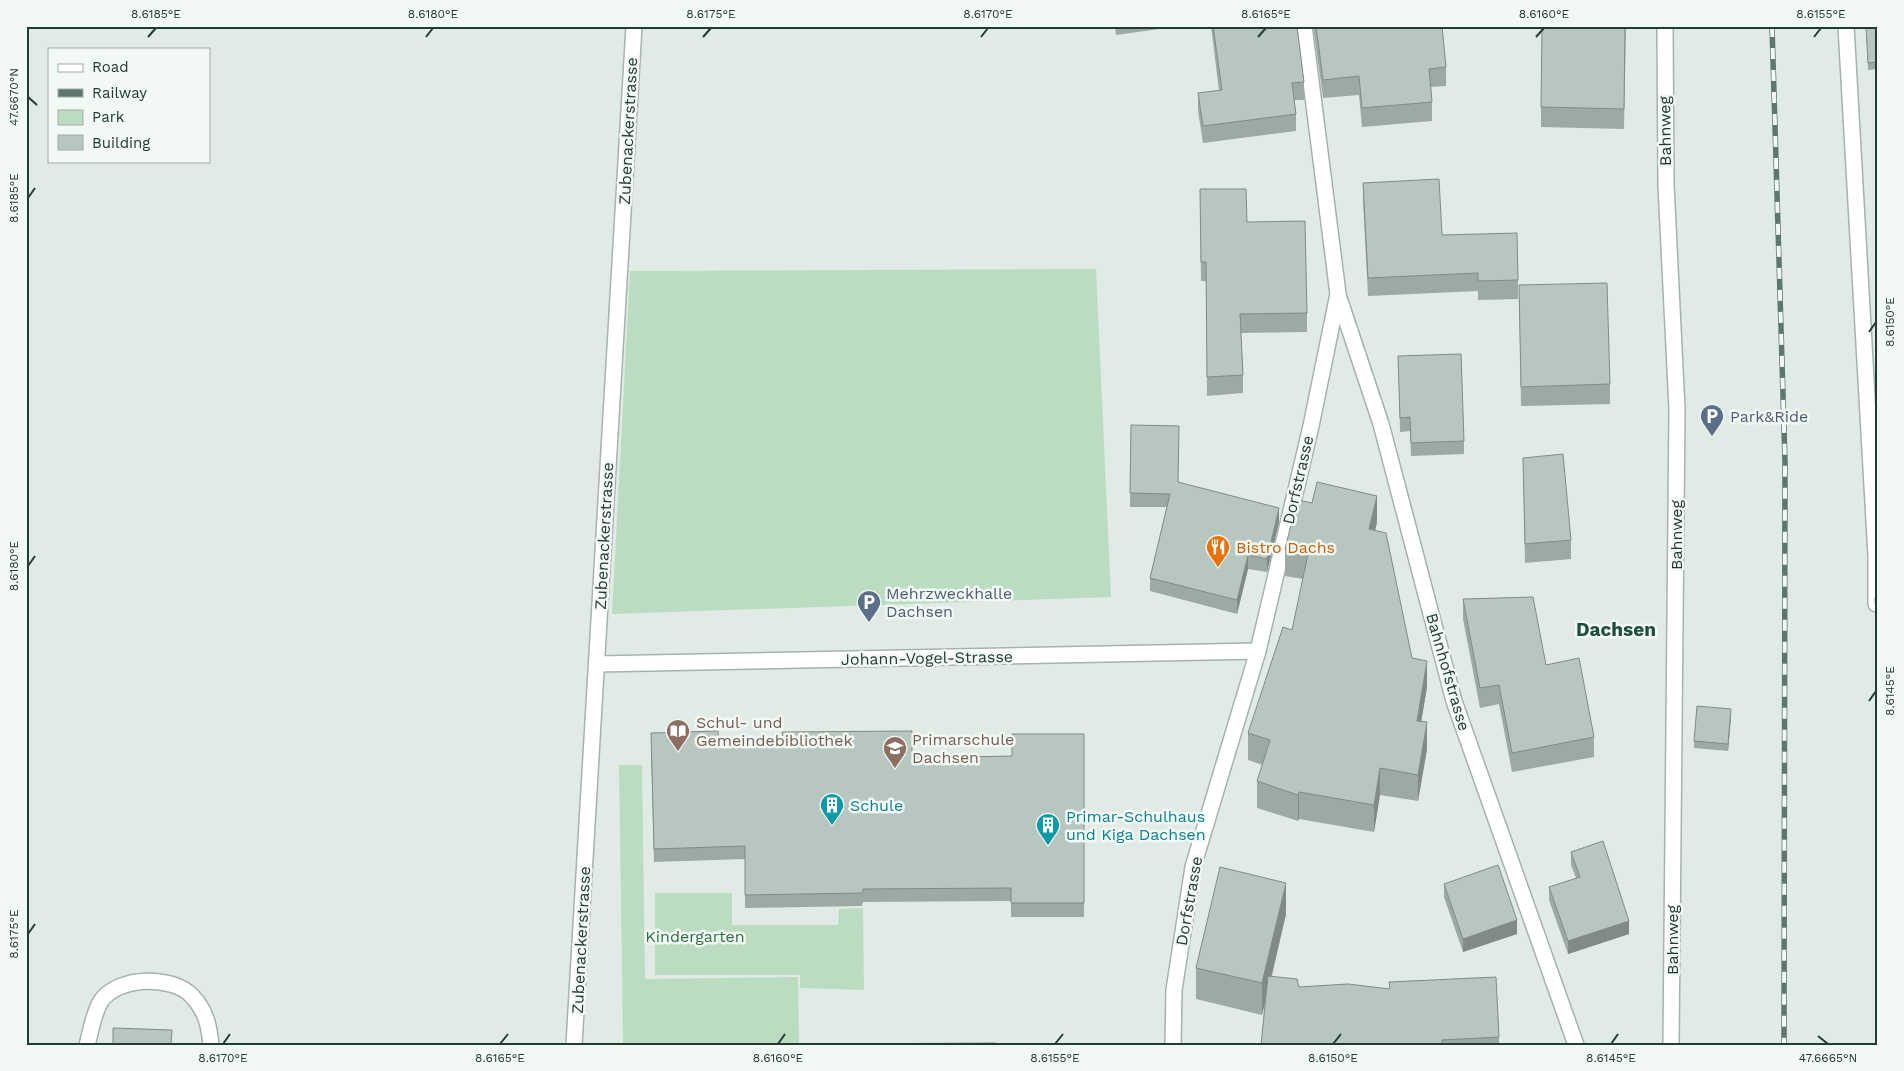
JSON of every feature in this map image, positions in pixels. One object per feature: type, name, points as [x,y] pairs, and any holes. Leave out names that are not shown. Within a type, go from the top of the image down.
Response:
[{"type":"street","name":"Zubenackerstrasse","points":[[574,1045],[634,26]]},
{"type":"street","name":"Dorfstrasse","points":[[1173,1045],[1174,990],[1193,866],[1258,651],[1311,426],[1338,294],[1304,26]]},
{"type":"street","name":"Bahnweg","points":[[1664,26],[1666,185],[1677,409],[1671,1045]]},
{"type":"street","points":[[1846,26],[1876,546],[1876,604]]},
{"type":"street","name":"Bahnhofstrasse","points":[[1338,294],[1381,424],[1454,701],[1576,1045]]},
{"type":"street","name":"Johann-Vogel-Strasse","points":[[597,664],[1258,651]]},
{"type":"street","points":[[86,1045],[102,1000],[116,988],[140,981],[167,983],[191,995],[208,1019],[211,1045]]},
{"type":"green space","points":[[1096,269],[1111,597],[612,614],[630,271]]},
{"type":"green space","points":[[619,765],[642,765],[645,979],[798,977],[799,1045],[623,1045]]},
{"type":"green space","name":"Kindergarten","points":[[655,893],[732,893],[732,925],[838,925],[839,909],[863,908],[864,990],[800,988],[800,975],[655,975]]},
{"type":"building","points":[[1213,26],[1297,26],[1304,82],[1292,83],[1296,114],[1203,126],[1198,93],[1222,90]]},
{"type":"building","points":[[1316,26],[1442,26],[1446,67],[1429,69],[1432,102],[1362,108],[1359,76],[1323,80]]},
{"type":"building","points":[[1542,26],[1625,26],[1624,109],[1541,107]]},
{"type":"building","points":[[1866,26],[1878,26],[1878,62],[1868,63]]},
{"type":"building","points":[[1439,179],[1442,235],[1517,233],[1518,280],[1478,281],[1478,273],[1368,278],[1363,183]]},
{"type":"building","points":[[1200,189],[1246,189],[1247,222],[1305,221],[1307,313],[1240,314],[1243,375],[1207,377],[1206,262],[1201,262]]},
{"type":"building","points":[[1607,283],[1610,384],[1521,387],[1519,285]]},
{"type":"building","points":[[1461,354],[1464,441],[1411,443],[1410,417],[1400,418],[1398,356]]},
{"type":"building","points":[[1131,425],[1179,426],[1178,482],[1279,508],[1267,559],[1248,555],[1237,600],[1150,578],[1170,494],[1130,493]]},
{"type":"building","points":[[1563,454],[1571,540],[1525,544],[1523,458]]},
{"type":"building","points":[[1317,482],[1377,496],[1369,529],[1386,533],[1412,658],[1427,661],[1417,721],[1427,722],[1418,775],[1380,768],[1374,805],[1299,792],[1298,795],[1257,781],[1270,740],[1248,733],[1283,627],[1292,630],[1308,554],[1285,549],[1297,500],[1312,503]]},
{"type":"building","points":[[1533,597],[1546,665],[1579,658],[1594,737],[1512,753],[1499,685],[1480,688],[1463,599]]},
{"type":"building","points":[[1875,598],[1878,598],[1878,634],[1877,634]]},
{"type":"building","points":[[1697,706],[1731,709],[1728,744],[1694,741]]},
{"type":"building","name":"Schule","points":[[718,731],[719,741],[783,740],[782,732],[912,731],[912,758],[1012,756],[1012,734],[1084,734],[1084,903],[1011,903],[1011,888],[863,889],[862,893],[745,895],[745,846],[654,849],[651,733]]},
{"type":"building","points":[[1603,841],[1629,921],[1568,941],[1549,887],[1580,877],[1571,852]]},
{"type":"building","points":[[1498,865],[1517,920],[1463,939],[1444,884]]},
{"type":"building","points":[[1220,867],[1286,883],[1262,983],[1196,968]]},
{"type":"building","points":[[1268,976],[1297,979],[1299,987],[1348,984],[1390,989],[1389,982],[1496,977],[1499,1037],[1442,1040],[1442,1045],[1261,1045]]},
{"type":"building","points":[[113,1028],[172,1030],[171,1045],[113,1045]]},
{"type":"building","points":[[996,1043],[996,1045],[814,1045],[814,1044]]},
{"type":"railway","points":[[1772,26],[1785,462],[1784,1045]]},
{"type":"place","name":"Park&Ride","points":[[1712,437]]},
{"type":"place","name":"Bistro Dachs","points":[[1218,568]]},
{"type":"place","name":"Mehrzweckhalle Dachsen","points":[[869,623]]},
{"type":"place","name":"Schul- und Gemeindebibliothek","points":[[678,752]]},
{"type":"place","name":"Primarschule Dachsen","points":[[895,769]]},
{"type":"place","name":"Schule","points":[[832,826]]},
{"type":"place","name":"Primar-Schulhaus und Kiga Dachsen","points":[[1048,846]]},
{"type":"district","name":"Dachsen","points":[[1616,629]]}]
